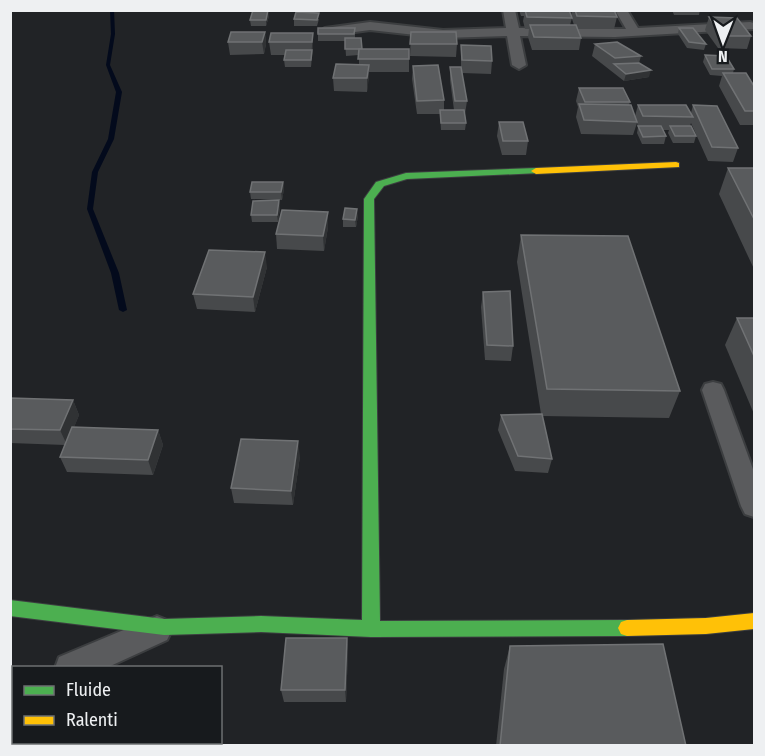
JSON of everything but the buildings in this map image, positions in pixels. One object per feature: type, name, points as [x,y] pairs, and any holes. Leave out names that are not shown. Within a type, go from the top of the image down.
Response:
[{"type":"street","points":[[509,10],[519,65]]},
{"type":"street","points":[[621,10],[634,32]]},
{"type":"street","points":[[736,10],[752,28]]},
{"type":"street","points":[[325,32],[370,27],[429,33],[634,32],[752,28]]},
{"type":"street","points":[[371,629],[369,199],[380,184],[406,176],[676,165]]},
{"type":"street","points":[[713,390],[754,506]]},
{"type":"street","points":[[10,608],[164,627],[261,624],[371,629],[581,629],[706,626],[754,621]]},
{"type":"street","points":[[75,666],[164,627]]},
{"type":"waterway","points":[[112,10],[113,34],[108,65],[119,92],[111,139],[95,172],[90,209],[115,273],[123,310]]},
{"type":"traffic: fast","points":[[371,629],[369,199],[380,184],[406,176],[536,171]]},
{"type":"traffic: fast","points":[[10,608],[164,627],[261,624],[371,629],[627,628]]},
{"type":"traffic: slow","points":[[536,171],[676,165]]},
{"type":"traffic: slow","points":[[627,628],[706,626],[754,621]]}]
